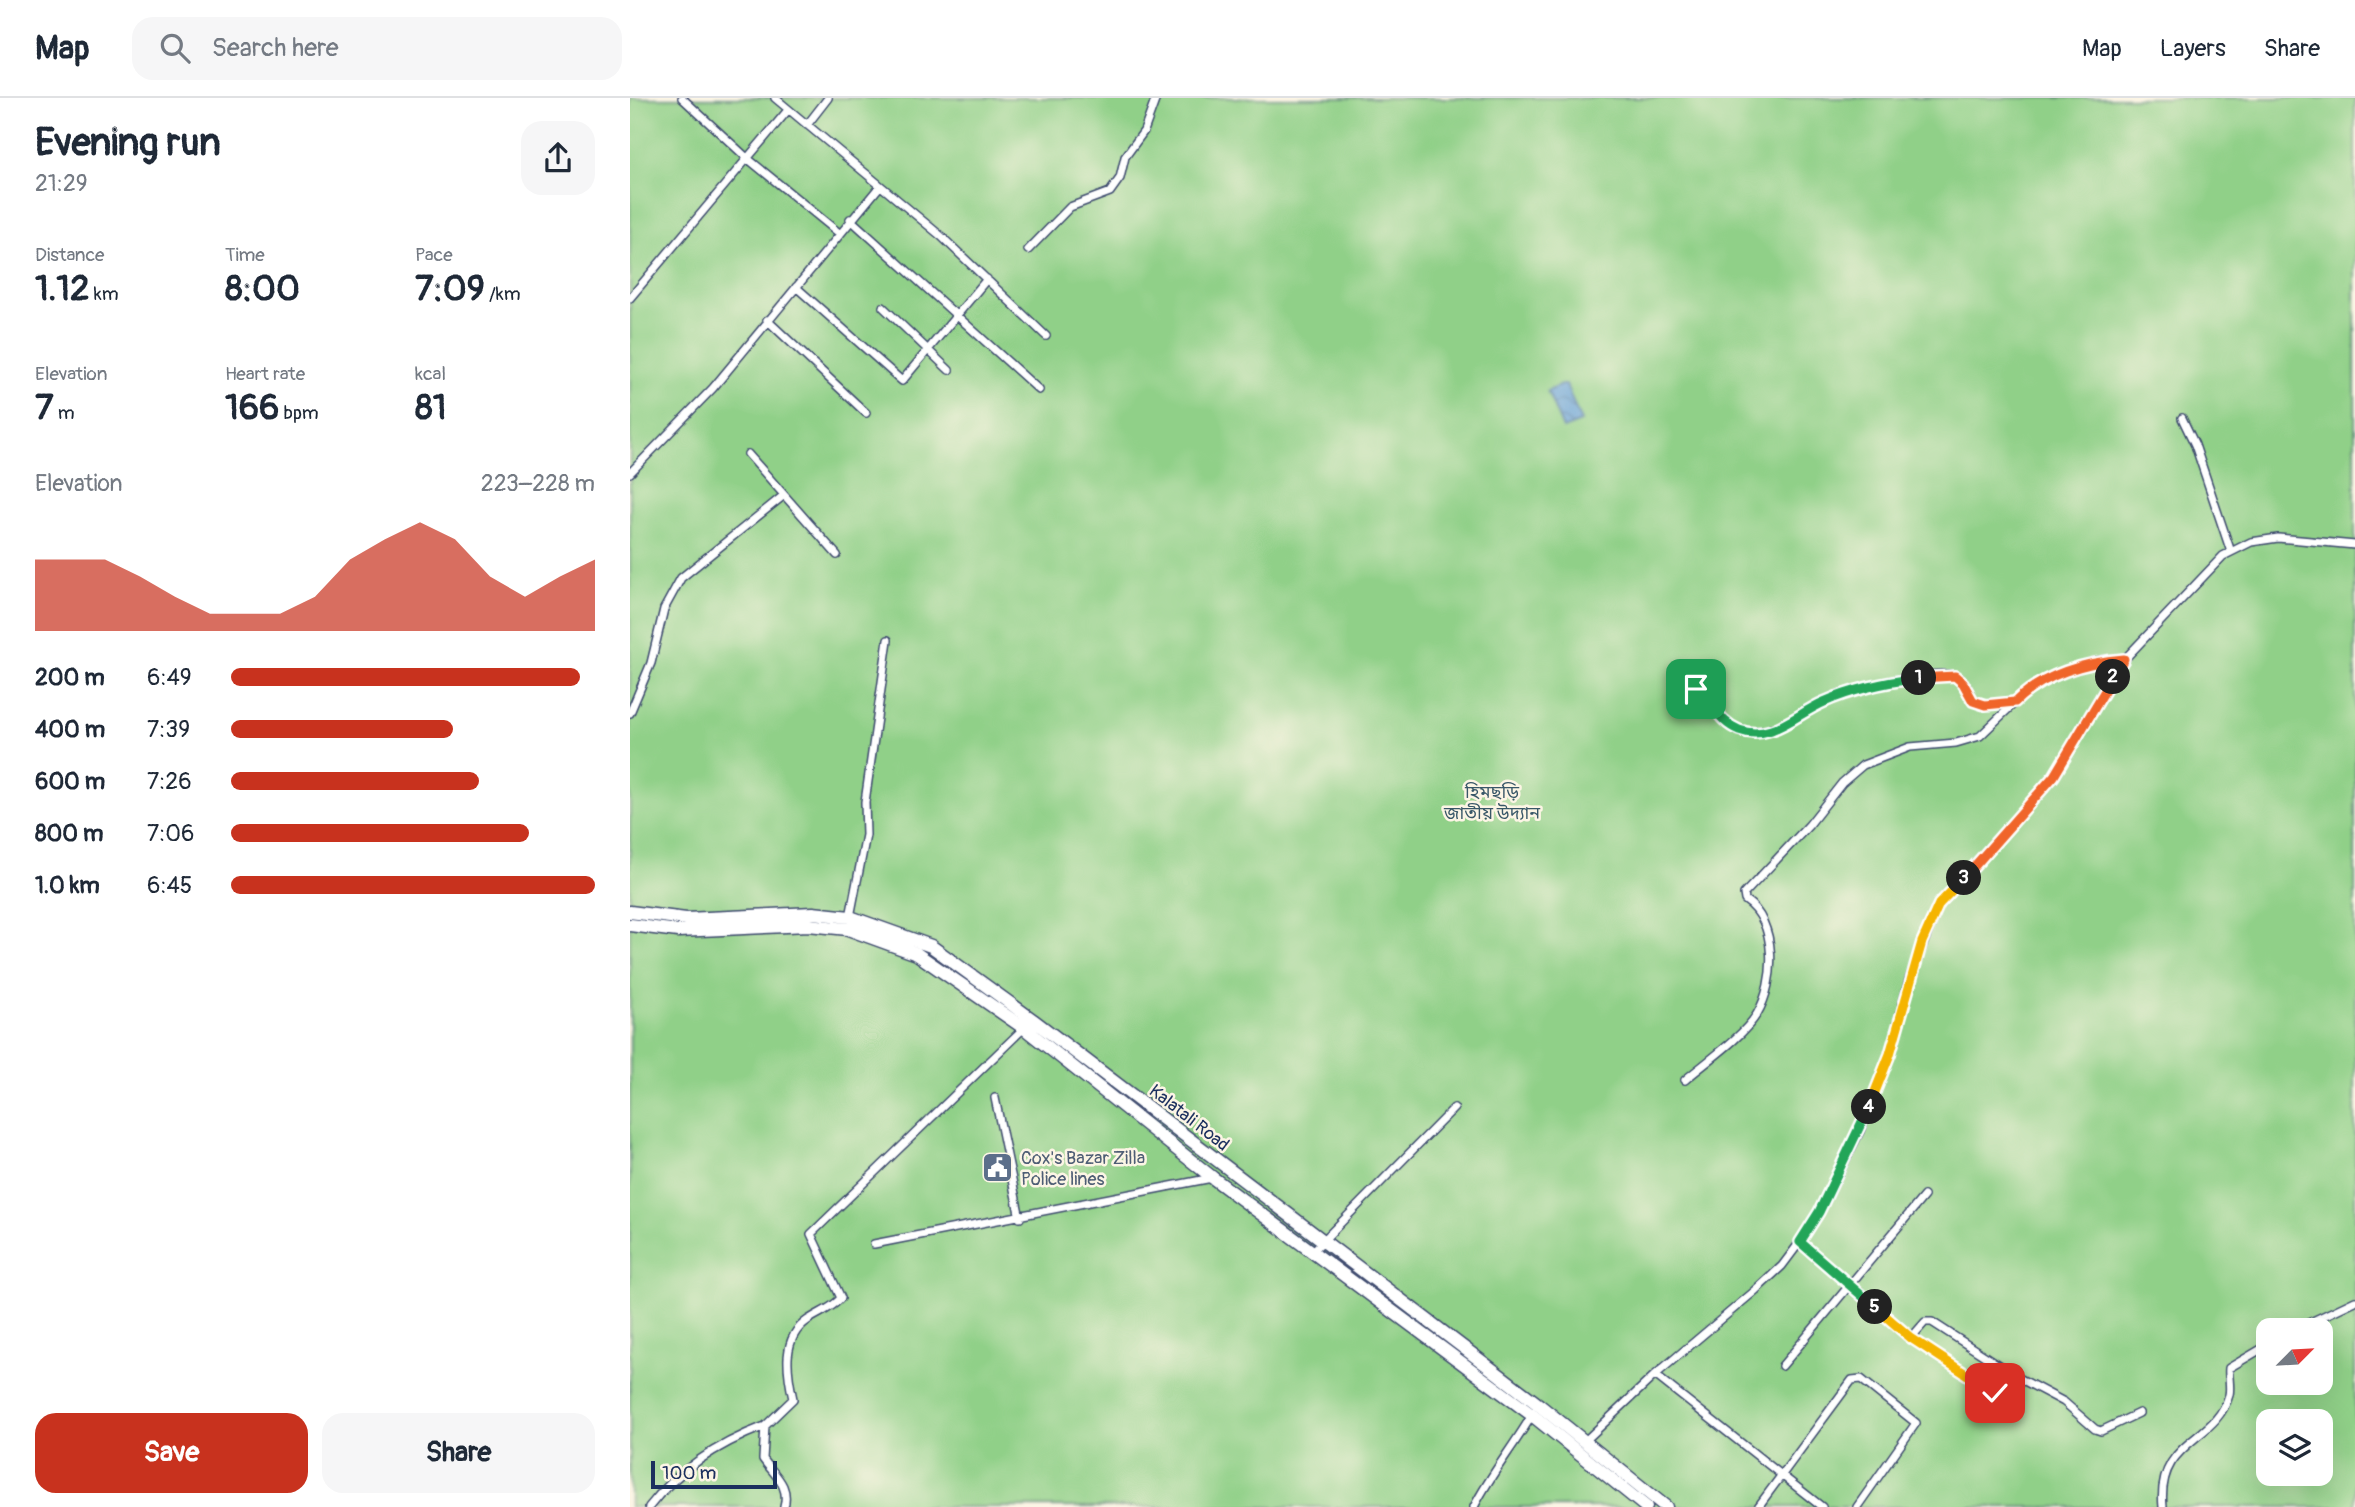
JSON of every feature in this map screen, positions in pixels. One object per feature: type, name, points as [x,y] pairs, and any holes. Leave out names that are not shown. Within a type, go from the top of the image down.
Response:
[{"type":"highway","name":"Kalatali Road","points":[[630,912],[686,919],[813,913],[850,917],[931,946],[1199,1148],[1317,1247],[1646,1507]]},
{"type":"highway","name":"Kalatali Road","points":[[630,925],[678,931],[808,925],[848,929],[917,954],[1024,1028],[1213,1178],[1317,1247],[1585,1441],[1666,1507]]},
{"type":"highway","points":[[1192,1162],[1199,1148]]},
{"type":"street","points":[[682,98],[747,158],[839,233]]},
{"type":"street","points":[[775,98],[987,279],[1046,336]]},
{"type":"street","points":[[807,125],[828,98]]},
{"type":"street","points":[[1028,250],[1070,207],[1110,192],[1120,178],[1125,157],[1144,131],[1156,98]]},
{"type":"street","points":[[630,298],[788,110]]},
{"type":"street","points":[[630,473],[713,388],[766,320],[880,186]]},
{"type":"street","points":[[850,219],[1039,390]]},
{"type":"street","points":[[796,287],[902,381],[987,279]]},
{"type":"street","points":[[883,307],[949,370]]},
{"type":"street","points":[[766,320],[866,412]]},
{"type":"street","points":[[2182,418],[2231,552]]},
{"type":"street","points":[[748,454],[837,555]]},
{"type":"street","points":[[630,713],[651,663],[663,609],[681,578],[783,496]]},
{"type":"street","points":[[1585,1441],[1656,1375],[1782,1266],[1800,1242],[1860,1131],[1890,1054],[1918,954],[1939,904],[2054,776],[2124,659],[2206,573],[2231,552],[2251,542],[2277,538],[2355,545]]},
{"type":"street","points":[[850,917],[866,835],[865,802],[888,640]]},
{"type":"street","points":[[1685,1080],[1758,1013],[1767,982],[1771,952],[1764,921],[1757,908],[1745,900],[1744,894],[1809,825],[1842,783],[1863,765],[1910,747],[1956,743],[1980,736],[2027,691],[2051,677],[2098,661],[2124,659]]},
{"type":"street","points":[[1696,689],[1729,725],[1748,732],[1773,731],[1823,702],[1897,680],[1955,676],[1963,683],[1973,701],[1985,705],[2015,702]]},
{"type":"street","points":[[649,1507],[681,1474],[724,1441],[765,1426],[793,1399],[788,1377],[788,1353],[794,1334],[806,1321],[831,1308],[841,1298],[811,1234],[1024,1028]]},
{"type":"street","points":[[995,1098],[1020,1218]]},
{"type":"street","points":[[1317,1247],[1454,1108]]},
{"type":"street","points":[[874,1244],[1020,1218],[1213,1178]]},
{"type":"street","points":[[1782,1366],[1924,1196]]},
{"type":"street","points":[[1800,1242],[1911,1338],[1995,1393]]},
{"type":"street","points":[[2319,1318],[2355,1301]]},
{"type":"street","points":[[1911,1338],[1926,1322],[1932,1322],[2017,1377],[2064,1402],[2095,1429],[2101,1431],[2139,1413]]},
{"type":"street","points":[[2163,1507],[2165,1473],[2178,1450],[2217,1416],[2229,1394],[2229,1368],[2256,1352]]},
{"type":"street","points":[[1656,1375],[1822,1507]]},
{"type":"street","points":[[1758,1507],[1852,1380],[1861,1379],[1916,1423],[1857,1507]]},
{"type":"street","points":[[1474,1507],[1532,1415]]},
{"type":"street","points":[[765,1426],[763,1458],[785,1484],[787,1496],[784,1507]]},
{"type":"green space","name":"হিমছড়ি জাতীয় উদ্যান","points":[[630,98],[2355,98],[2355,1507],[630,1507]]},
{"type":"water","points":[[1566,385],[1581,422],[1563,429],[1547,391]]},
{"type":"place","name":"Cox's Bazar Zilla Police lines","points":[[998,1168]]},
{"type":"route","points":[[1696,689],[1704,695],[1714,712],[1729,725],[1740,731],[1760,732],[1773,731],[1823,702],[1897,680],[1955,676],[1963,683],[1973,701],[1985,705],[2015,702],[2027,691],[2051,677],[2098,661],[2124,659],[2054,776],[1996,845],[1939,904],[1922,942],[1890,1054],[1860,1131],[1819,1212],[1800,1242],[1911,1338],[1995,1393]]}]
